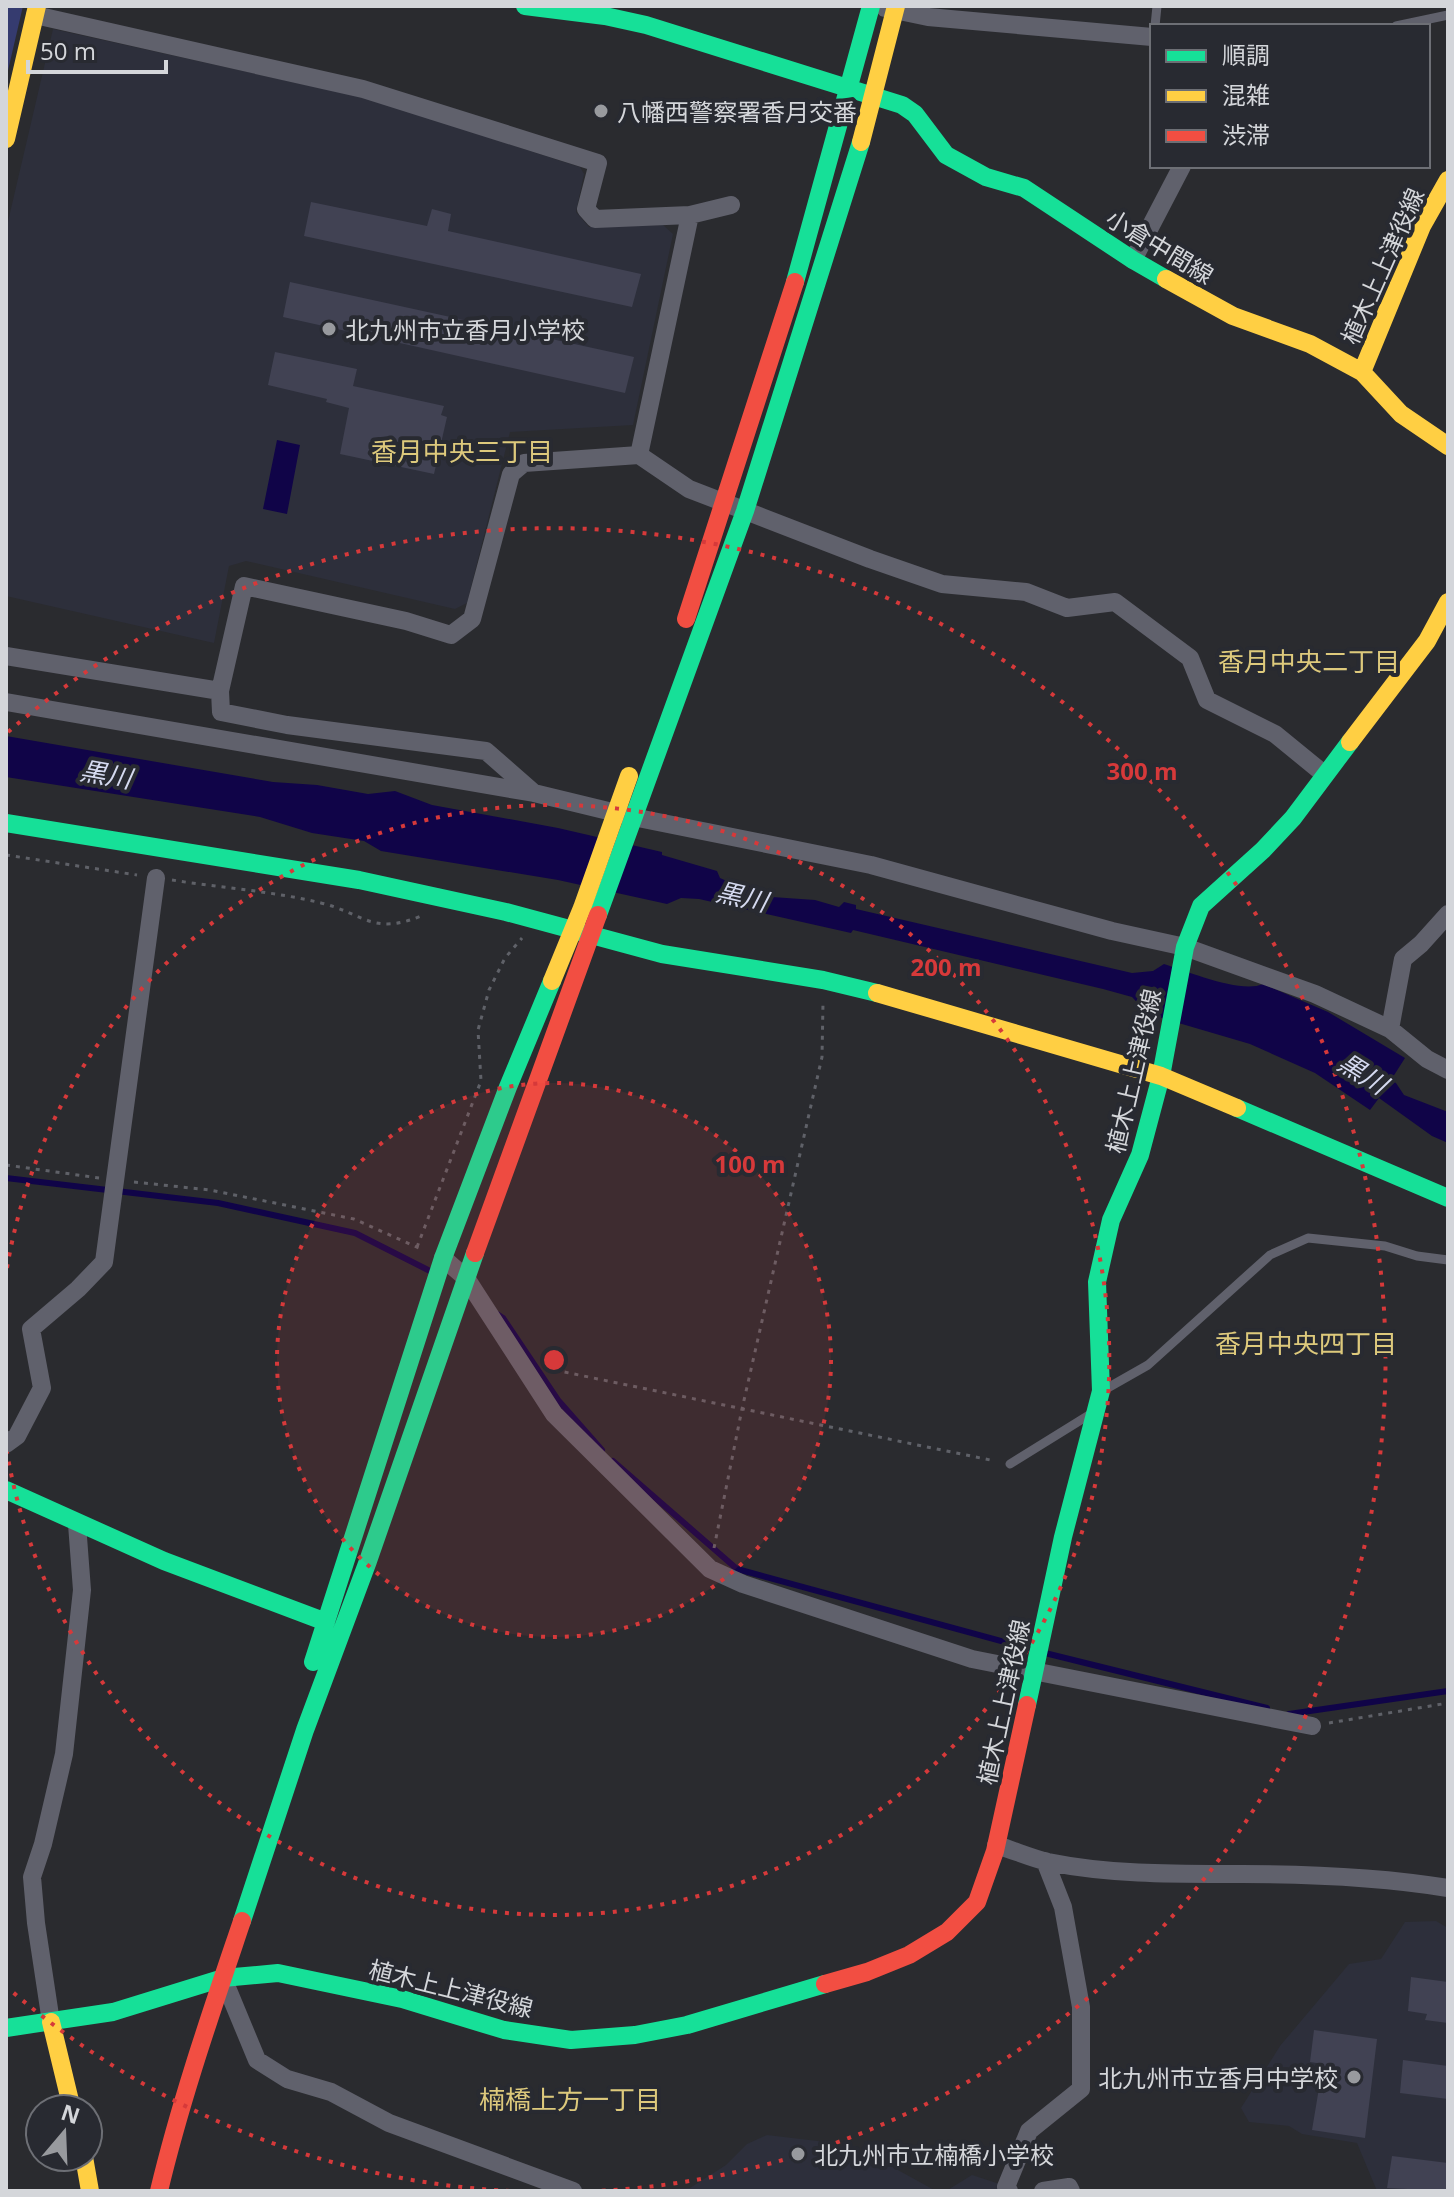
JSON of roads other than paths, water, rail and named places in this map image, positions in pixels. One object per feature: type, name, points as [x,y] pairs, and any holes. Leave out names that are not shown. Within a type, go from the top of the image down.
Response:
[{"type":"street","name":"小倉中間線","points":[[525,6],[605,16],[646,25],[902,105],[915,114],[946,155],[986,177],[1024,188],[1133,260],[1233,316],[1310,344],[1362,372],[1401,414],[1448,446]]},
{"type":"street","points":[[677,642],[792,292],[873,6],[944,19],[1150,37]]},
{"type":"street","points":[[147,2191],[159,2136],[184,2051],[217,1979],[591,936],[591,911],[625,815],[745,511],[806,324],[875,95],[896,8]]},
{"type":"street","points":[[6,139],[36,10],[363,89],[598,163],[586,209],[595,219],[690,215],[731,205]]},
{"type":"street","points":[[1133,260],[1181,168]]},
{"type":"street","name":"植木上上津役線","points":[[1362,372],[1422,226],[1448,180]]},
{"type":"street","points":[[639,455],[690,215]]},
{"type":"street","points":[[534,793],[486,751],[287,725],[221,712],[220,691],[244,586],[406,621],[451,635],[472,619],[511,474],[524,463],[639,455],[689,489],[942,584],[1026,592],[1067,608],[1115,602],[1190,658],[1207,700],[1275,734],[1324,774]]},
{"type":"street","name":"植木上上津役線","points":[[6,2028],[113,2012],[217,1979],[278,1973],[402,1999],[504,2030],[571,2040],[635,2035],[687,2025],[867,1972],[909,1955],[947,1932],[977,1902],[996,1845],[1063,1537],[1101,1391],[1097,1282],[1111,1220],[1140,1155],[1161,1076],[1184,954],[1201,906],[1293,818],[1427,641],[1448,602]]},
{"type":"street","points":[[6,656],[220,691]]},
{"type":"street","points":[[6,702],[534,793],[625,815],[871,865],[1112,931],[1315,994],[1390,1029],[1427,1059],[1448,1070]]},
{"type":"street","points":[[625,815],[647,728]]},
{"type":"street","points":[[6,823],[359,880],[537,920],[662,954],[823,980],[910,1001],[1161,1076],[1448,1198]]},
{"type":"street","points":[[6,1444],[17,1436],[42,1388],[31,1329],[104,1262],[156,878]]},
{"type":"street","points":[[159,2191],[217,1979],[326,1622],[443,1258],[572,930],[591,911]]},
{"type":"street","points":[[1390,1029],[1403,959],[1448,914]]},
{"type":"street","points":[[443,1258],[466,1278],[554,1414],[710,1569],[743,1584],[972,1659],[1312,1726]]},
{"type":"street","points":[[6,1490],[240,1594],[326,1622]]},
{"type":"street","points":[[67,2093],[51,2022],[32,1877],[64,1754],[82,1590],[77,1524]]},
{"type":"street","points":[[996,1845],[1045,1861],[1098,1870],[1356,1878],[1448,1888]]},
{"type":"street","points":[[1009,2191],[1006,2187],[1029,2131],[1081,2089],[1081,2007],[1063,1907],[1045,1861]]},
{"type":"street","points":[[217,1979],[257,2060],[287,2079],[331,2092],[389,2123],[573,2191]]},
{"type":"street","points":[[1043,2191],[1069,2187],[1071,2191]]},
{"type":"lane","points":[[1405,24],[1448,15]]},
{"type":"lane","points":[[1101,1391],[1148,1365],[1270,1255],[1308,1238],[1385,1246],[1417,1256],[1448,1260]]},
{"type":"lane","points":[[1010,1464],[1096,1411]]},
{"type":"water","points":[[277,440],[300,445],[287,514],[263,509]]},
{"type":"water","name":"黒川","points":[[6,736],[273,782],[317,785],[368,794],[395,791],[432,805],[558,828],[662,852],[662,855],[717,871],[720,878],[729,882],[740,881],[772,897],[815,900],[839,907],[844,902],[856,905],[856,909],[1132,973],[1153,971],[1164,964],[1228,984],[1263,984],[1328,1012],[1405,1058],[1391,1080],[1404,1095],[1448,1112],[1448,1143],[1432,1136],[1379,1098],[1370,1110],[1315,1073],[1250,1044],[1148,1014],[1132,997],[853,930],[851,933],[699,899],[681,898],[667,904],[558,880],[381,851],[364,841],[312,833],[260,817],[6,777]]},
{"type":"waterway","points":[[6,1178],[218,1203],[355,1233],[430,1271]]},
{"type":"waterway","points":[[497,1314],[503,1318],[558,1400],[602,1450]]},
{"type":"waterway","points":[[613,1461],[737,1569],[1030,1649]]},
{"type":"waterway","points":[[1045,1653],[1267,1708]]},
{"type":"waterway","points":[[1289,1714],[1448,1691]]},
{"type":"place","name":"八幡西警察署香月交番","points":[[601,111]]},
{"type":"place","name":"北九州市立香月小学校","points":[[329,329]]},
{"type":"place","name":"北九州市立香月中学校","points":[[1354,2077]]},
{"type":"place","name":"北九州市立楠橋小学校","points":[[798,2154]]},
{"type":"district","name":"香月中央三丁目","points":[[462,451]]},
{"type":"district","name":"香月中央二丁目","points":[[1309,661]]},
{"type":"district","name":"香月中央四丁目","points":[[1306,1343]]},
{"type":"district","name":"楠橋上方一丁目","points":[[570,2099]]}]
